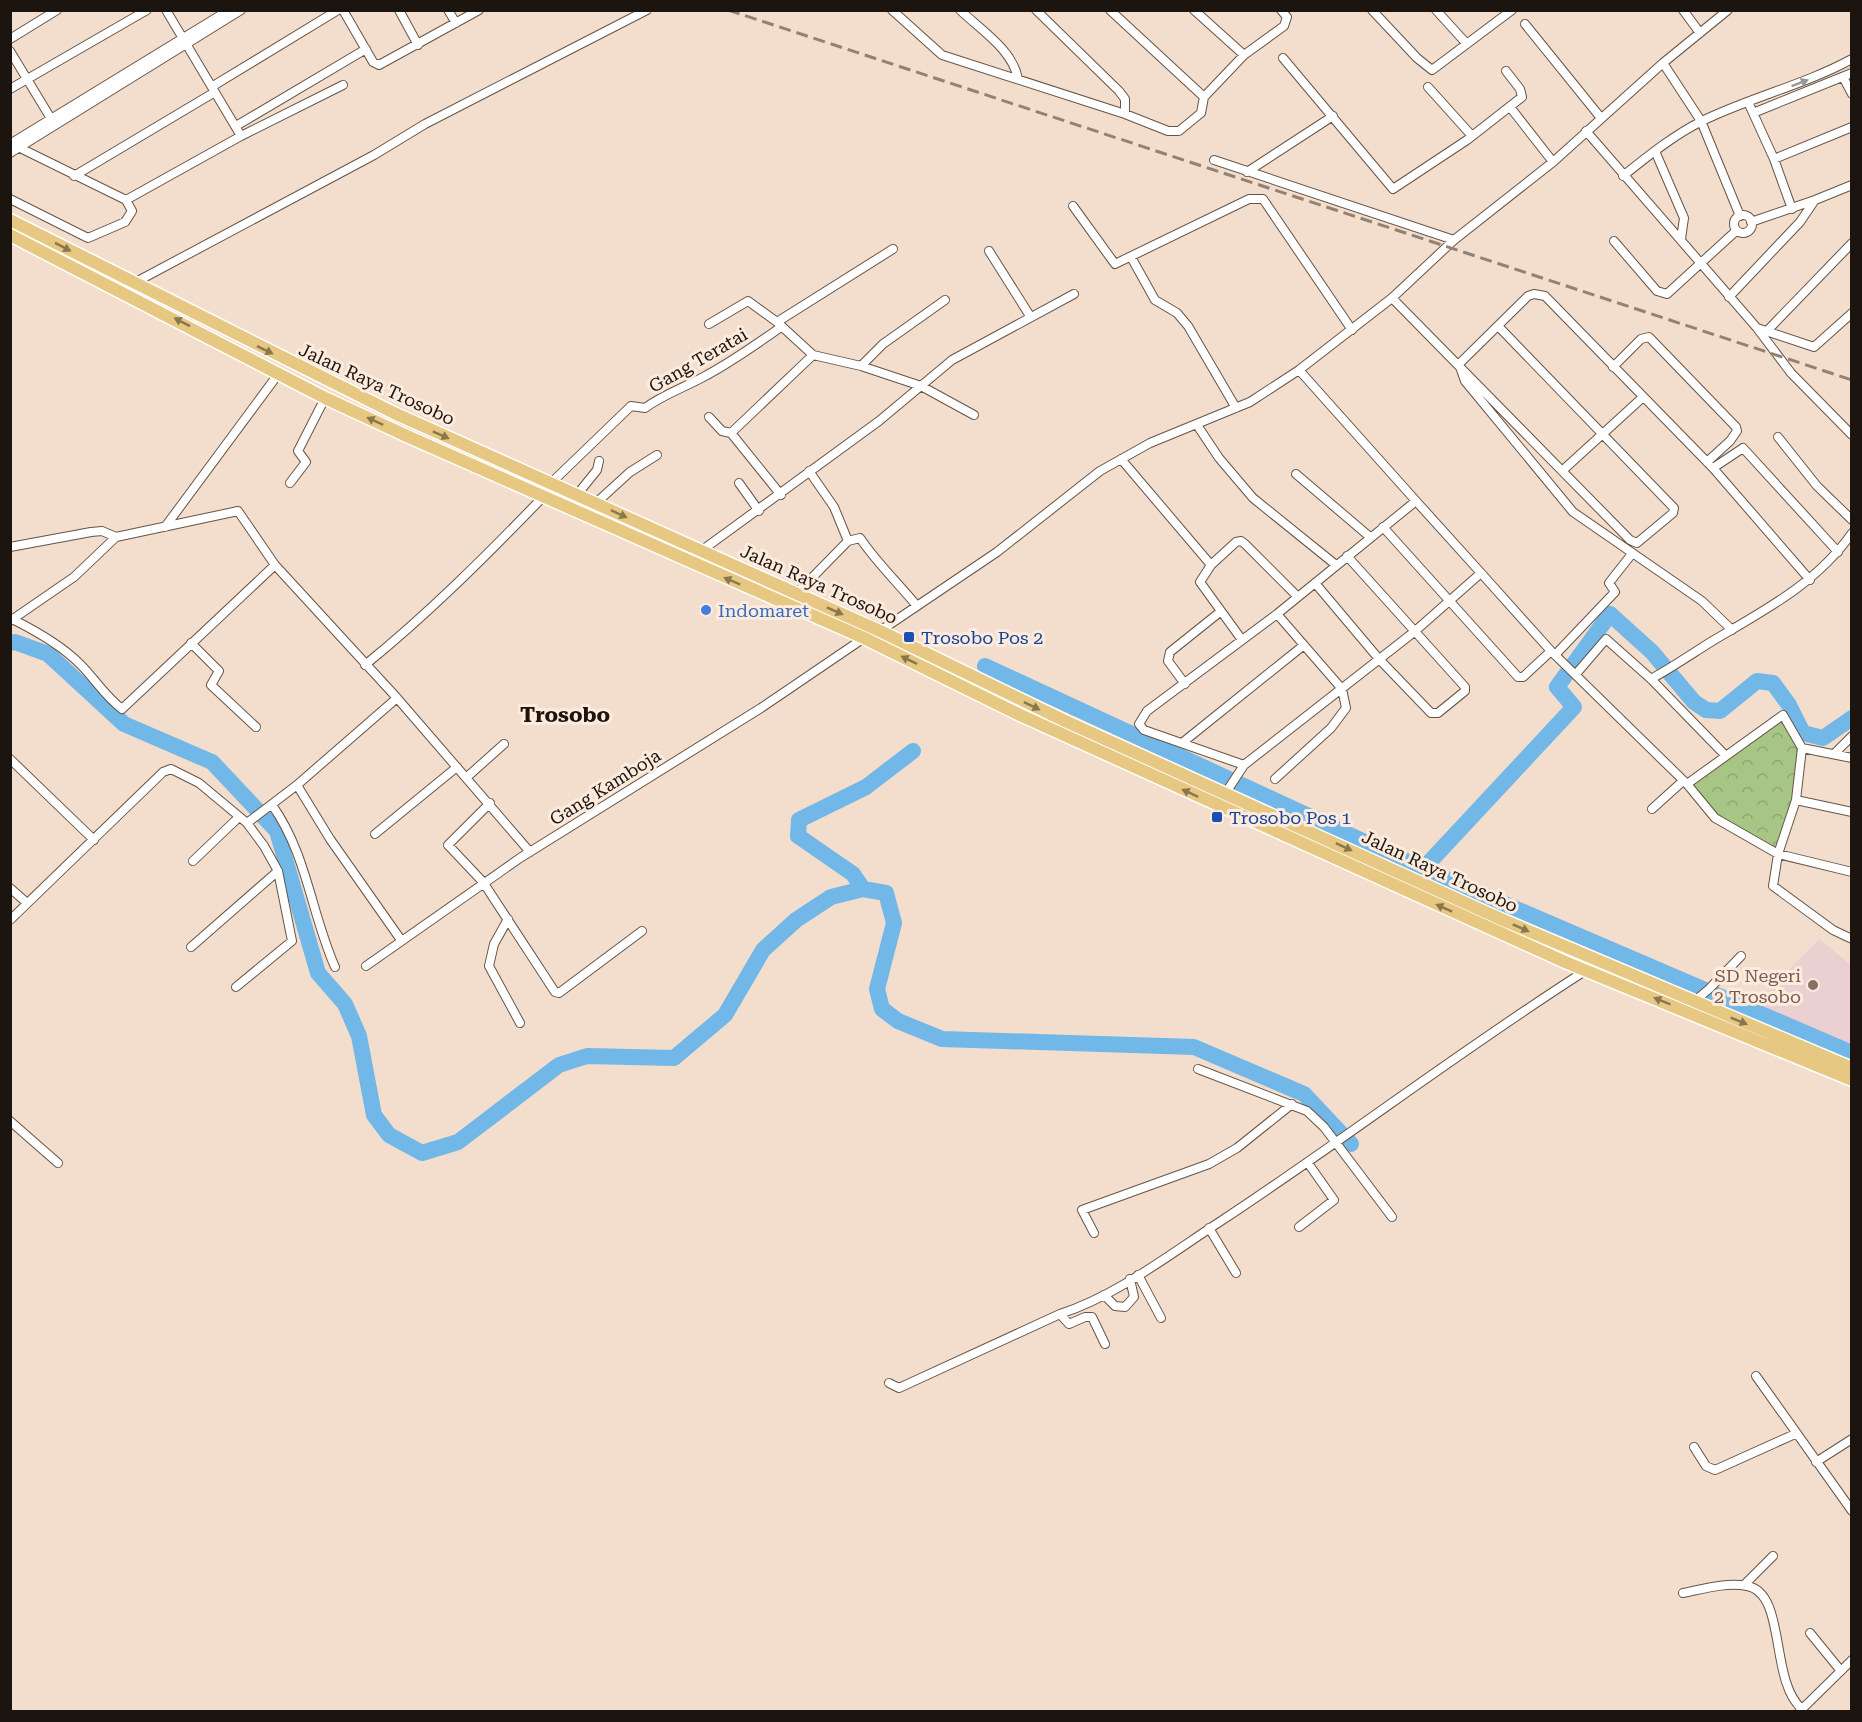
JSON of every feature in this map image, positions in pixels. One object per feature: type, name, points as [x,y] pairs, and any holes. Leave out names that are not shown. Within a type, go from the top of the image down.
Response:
[{"type":"highway","name":"Jalan Raya Trosobo","points":[[10,220],[355,395],[880,631],[963,679],[980,694],[1096,750],[1585,971],[1851,1080]]},
{"type":"highway","name":"Jalan Raya Trosobo","points":[[10,235],[325,398],[542,498],[864,638],[963,679],[980,680],[1503,920],[1698,999],[1851,1068]]},
{"type":"street","points":[[10,39],[57,10]]},
{"type":"street","points":[[10,89],[147,10]]},
{"type":"street","points":[[166,10],[241,136]]},
{"type":"street","points":[[11,143],[52,122],[184,42],[228,12],[242,10]]},
{"type":"street","points":[[74,176],[338,10]]},
{"type":"street","points":[[344,10],[373,62],[380,65],[479,10]]},
{"type":"street","points":[[399,10],[418,45]]},
{"type":"street","points":[[448,10],[456,23]]},
{"type":"street","points":[[134,283],[374,155],[425,124],[646,10]]},
{"type":"street","points":[[960,10],[1007,55],[1014,65],[1018,79]]},
{"type":"street","points":[[1036,10],[1119,91],[1125,99],[1125,114]]},
{"type":"street","points":[[1110,10],[1204,97]]},
{"type":"street","points":[[1194,10],[1244,56]]},
{"type":"street","points":[[890,11],[936,52],[1175,132],[1198,117],[1204,97],[1244,56],[1284,26],[1287,17],[1281,10]]},
{"type":"street","points":[[1372,10],[1417,58],[1432,70],[1502,14],[1512,10]]},
{"type":"street","points":[[1436,10],[1466,43]]},
{"type":"street","points":[[1683,10],[1700,33]]},
{"type":"street","points":[[880,631],[997,552],[1100,471],[1150,443],[1236,408],[1299,370],[1392,298],[1454,240],[1553,162],[1663,63],[1728,10]]},
{"type":"street","points":[[1525,24],[1601,118]]},
{"type":"street","points":[[236,126],[366,48]]},
{"type":"street","points":[[10,51],[52,122]]},
{"type":"street","points":[[1283,58],[1394,189],[1472,136],[1523,95],[1506,71]]},
{"type":"street","points":[[1623,176],[1655,151],[1701,121],[1830,71],[1851,59]]},
{"type":"street","points":[[1663,63],[1701,121],[1740,216]]},
{"type":"street","points":[[1753,113],[1851,73]]},
{"type":"street","points":[[1843,77],[1851,94]]},
{"type":"street","points":[[126,200],[241,136],[343,85]]},
{"type":"street","points":[[302,87],[310,102]]},
{"type":"street","points":[[1428,87],[1472,136]]},
{"type":"street","points":[[278,101],[286,115]]},
{"type":"street","points":[[1748,102],[1774,159],[1792,209]]},
{"type":"street","points":[[1510,107],[1553,162]]},
{"type":"street","points":[[1247,172],[1334,116]]},
{"type":"street","points":[[10,153],[52,122]]},
{"type":"street","points":[[1774,159],[1851,127]]},
{"type":"street","points":[[1586,131],[1757,328],[1791,373],[1851,435]]},
{"type":"street","points":[[10,199],[88,238],[130,218],[132,209],[126,200],[11,143]]},
{"type":"street","points":[[1655,151],[1684,218],[1681,239]]},
{"type":"street","points":[[1214,160],[1346,202],[1454,240]]},
{"type":"street","points":[[1751,222],[1792,209],[1851,185]]},
{"type":"street","points":[[1072,206],[1113,263],[1131,257],[1249,199],[1261,198],[1267,201],[1352,330]]},
{"type":"street","points":[[1729,297],[1800,222],[1815,200]]},
{"type":"street","points":[[1736,231],[1734,222],[1740,216],[1747,216],[1751,222]]},
{"type":"street","points":[[1614,241],[1657,291],[1663,294],[1671,292],[1736,231],[1748,232],[1751,222]]},
{"type":"street","points":[[1767,331],[1851,243]]},
{"type":"street","points":[[779,324],[893,249]]},
{"type":"street","points":[[988,251],[1030,316]]},
{"type":"street","points":[[1131,257],[1155,300],[1177,313],[1188,326],[1236,408]]},
{"type":"street","points":[[701,551],[781,495],[809,471],[879,421],[951,360],[1074,294]]},
{"type":"street","points":[[1459,364],[1528,296],[1545,296],[1642,398],[1710,465],[1810,580]]},
{"type":"street","points":[[1392,298],[1635,543],[1643,540],[1673,513],[1672,505],[1498,326]]},
{"type":"street","points":[[861,366],[883,344],[945,300]]},
{"type":"street","points":[[709,324],[748,301],[779,324],[813,355],[861,366],[921,386],[974,415]]},
{"type":"street","points":[[1757,328],[1814,347],[1851,312]]},
{"type":"street","name":"Gang Teratai","points":[[550,484],[631,406],[645,408],[658,398],[705,376],[746,352],[779,324]]},
{"type":"street","points":[[1613,367],[1641,339],[1649,337],[1736,427],[1737,431],[1710,465]]},
{"type":"street","points":[[731,433],[813,355]]},
{"type":"street","points":[[1459,364],[1465,381],[1560,500],[1580,519],[1702,601],[1732,630]]},
{"type":"street","points":[[1299,370],[1553,653],[1685,783],[1725,826],[1778,854],[1851,872]]},
{"type":"street","points":[[165,527],[279,374]]},
{"type":"street","points":[[290,483],[306,462],[298,451],[325,398]]},
{"type":"street","points":[[1562,471],[1642,398]]},
{"type":"street","points":[[709,417],[722,431],[731,433],[781,495]]},
{"type":"street","points":[[1197,425],[1219,458],[1253,498],[1336,565]]},
{"type":"street","points":[[1778,437],[1818,486],[1851,520]]},
{"type":"street","points":[[1710,465],[1743,448],[1838,552]]},
{"type":"street","points":[[596,503],[630,472],[657,455]]},
{"type":"street","points":[[1121,459],[1211,565]]},
{"type":"street","points":[[576,496],[597,470],[599,461]]},
{"type":"street","points":[[809,471],[834,507],[848,541]]},
{"type":"street","points":[[1296,474],[1370,537]]},
{"type":"street","points":[[739,483],[759,511]]},
{"type":"street","points":[[365,665],[403,634],[477,565],[542,498]]},
{"type":"street","points":[[1244,765],[1144,730],[1139,724],[1147,711],[1277,614],[1416,501]]},
{"type":"street","points":[[275,565],[122,709],[111,701],[78,662],[48,637],[12,620],[74,577],[116,537],[238,512],[275,565],[397,698],[530,852]]},
{"type":"street","points":[[1383,527],[1448,602],[1519,678],[1553,653],[1615,592],[1609,583],[1631,555]]},
{"type":"street","points":[[10,548],[91,532],[102,531],[116,537]]},
{"type":"street","points":[[1653,678],[1810,580],[1838,552],[1851,533]]},
{"type":"street","points":[[797,593],[848,541],[860,538],[879,566],[897,581],[917,606]]},
{"type":"street","points":[[1242,640],[1200,582],[1202,575],[1211,565],[1236,542],[1243,542],[1298,597]]},
{"type":"street","points":[[1315,583],[1379,660],[1431,713],[1438,713],[1466,688],[1347,556]]},
{"type":"street","points":[[1226,792],[1244,765],[1414,632],[1481,573]]},
{"type":"street","points":[[1185,684],[1168,661],[1170,652],[1220,612]]},
{"type":"street","points":[[1275,779],[1339,720],[1346,708],[1342,689],[1277,614]]},
{"type":"street","name":"Gang Kamboja","points":[[366,966],[483,882],[761,708],[864,638]]},
{"type":"street","points":[[1574,673],[1606,639],[1653,678],[1725,755]]},
{"type":"street","points":[[191,643],[219,671],[211,685],[256,727]]},
{"type":"street","points":[[1182,743],[1304,645]]},
{"type":"street","points":[[249,822],[297,785],[397,698]]},
{"type":"street","points":[[1652,809],[1782,715],[1803,748],[1796,800],[1778,854],[1775,888],[1838,933],[1851,939]]},
{"type":"street","points":[[1834,754],[1851,736]]},
{"type":"street","points":[[466,777],[504,744]]},
{"type":"street","points":[[1803,748],[1851,758]]},
{"type":"street","points":[[10,759],[94,840]]},
{"type":"street","points":[[375,834],[457,767]]},
{"type":"street","points":[[10,920],[169,769],[184,774],[199,783],[239,817],[249,822],[278,871],[292,941],[236,987]]},
{"type":"street","points":[[297,785],[330,839],[401,940]]},
{"type":"street","points":[[1796,800],[1851,812]]},
{"type":"street","points":[[490,803],[447,844],[483,882],[558,993],[642,931]]},
{"type":"street","points":[[270,806],[300,854],[325,946],[335,967]]},
{"type":"street","points":[[193,861],[239,817]]},
{"type":"street","points":[[191,947],[278,871]]},
{"type":"street","points":[[10,888],[27,903]]},
{"type":"street","points":[[508,919],[494,944],[489,966],[520,1023]]},
{"type":"street","points":[[1684,1010],[1708,990],[1741,956]]},
{"type":"street","points":[[889,1383],[899,1388],[1060,1314],[1086,1305],[1138,1275],[1308,1163],[1585,971]]},
{"type":"street","points":[[1198,1068],[1307,1111],[1338,1141],[1392,1217]]},
{"type":"street","points":[[1094,1233],[1082,1210],[1209,1164],[1238,1148],[1292,1104]]},
{"type":"street","points":[[10,1121],[58,1162]]},
{"type":"street","points":[[1299,1227],[1334,1200],[1308,1163]]},
{"type":"street","points":[[1209,1228],[1236,1273]]},
{"type":"street","points":[[1138,1275],[1161,1318]]},
{"type":"street","points":[[1104,1295],[1115,1306],[1125,1307],[1134,1298],[1130,1279]]},
{"type":"street","points":[[1060,1314],[1069,1324],[1092,1317],[1105,1344]]},
{"type":"street","points":[[1756,1376],[1851,1511]]},
{"type":"street","points":[[1694,1447],[1706,1466],[1715,1470],[1795,1434]]},
{"type":"street","points":[[1816,1462],[1851,1439]]},
{"type":"street","points":[[1743,1586],[1773,1556]]},
{"type":"street","points":[[1683,1593],[1743,1586],[1761,1591],[1767,1601],[1787,1689],[1792,1701],[1800,1710],[1851,1660]]},
{"type":"street","points":[[1810,1633],[1841,1671]]},
{"type":"shaded area","name":"SD Negeri 2 Trosobo","points":[[1819,939],[1851,965],[1851,1046],[1756,1004]]},
{"type":"green space","points":[[1783,716],[1801,749],[1792,799],[1777,852],[1717,818],[1689,785]]},
{"type":"waterway","points":[[1423,869],[1574,707],[1557,687],[1610,614],[1652,652],[1694,702],[1706,710],[1720,711],[1757,681],[1773,683],[1789,705],[1803,733],[1823,738],[1852,718]]},
{"type":"waterway","points":[[10,643],[15,642],[48,654],[124,724],[212,762],[277,831],[318,973],[345,1004],[359,1036],[374,1115],[389,1135],[422,1153],[458,1142],[559,1065],[587,1056],[674,1058],[725,1015],[763,950],[796,920],[831,897],[863,889],[886,893],[894,923],[877,989],[882,1009],[898,1021],[942,1039],[1194,1047],[1304,1094],[1351,1144]]},
{"type":"waterway","points":[[985,666],[1423,869],[1852,1053]]},
{"type":"waterway","points":[[863,889],[853,874],[798,836],[799,820],[866,787],[913,751]]},
{"type":"railway","points":[[728,10],[1852,380]]},
{"type":"place","name":"Indomaret","points":[[706,610]]},
{"type":"place","name":"Trosobo Pos 2","points":[[909,637]]},
{"type":"place","name":"Trosobo Pos 1","points":[[1217,817]]},
{"type":"place","name":"SD Negeri 2 Trosobo","points":[[1813,985]]},
{"type":"district","name":"Trosobo","points":[[565,715]]}]
